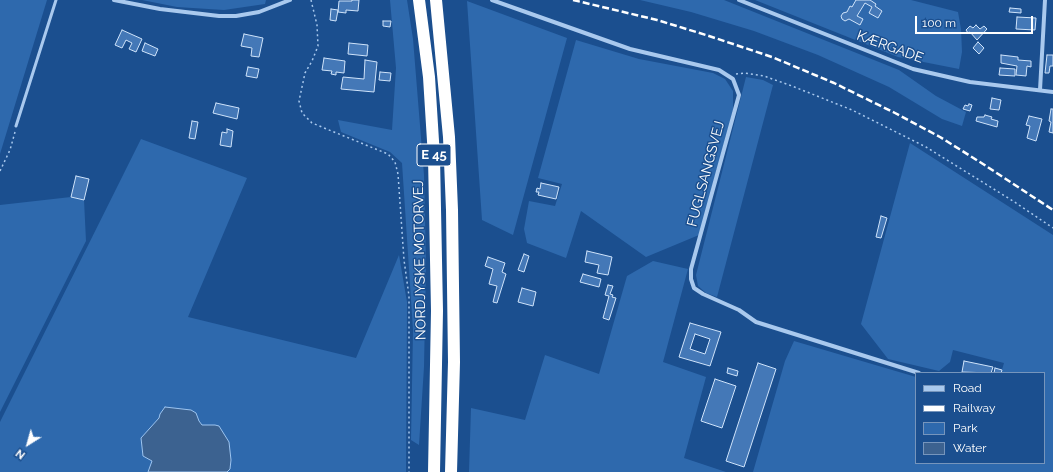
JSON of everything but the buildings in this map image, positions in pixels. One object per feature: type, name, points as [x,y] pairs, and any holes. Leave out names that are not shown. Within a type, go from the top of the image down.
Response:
[{"type":"highway","name":"NORDJYSKE MOTORVEJ","points":[[419,0],[429,77],[434,157],[437,311],[434,472]]},
{"type":"highway","name":"E 45","points":[[436,0],[449,137],[452,210],[454,362],[451,472]]},
{"type":"highway","points":[[428,472],[437,311]]},
{"type":"street","points":[[114,0],[160,9],[219,16],[236,16],[259,12],[290,0]]},
{"type":"street","points":[[492,0],[630,49],[719,70],[726,74]]},
{"type":"street","name":"KÆRGADE","points":[[739,0],[914,69],[970,82],[1053,92]]},
{"type":"street","points":[[1040,90],[1045,0]]},
{"type":"street","name":"FUGLSANGSVEJ","points":[[726,74],[733,79],[739,95],[692,269],[691,279],[694,288],[703,294],[739,310],[756,322],[915,372]]},
{"type":"lane","points":[[16,126],[56,0]]},
{"type":"path","points":[[311,0],[317,25],[318,46],[312,61],[304,73],[299,101],[302,113],[312,123],[388,154],[395,162],[398,174],[404,260],[409,296],[409,472]]},
{"type":"path","points":[[726,74],[745,73],[764,76],[852,110],[926,147],[1013,201],[1053,228]]},
{"type":"path","points":[[0,171],[10,150],[16,126]]},
{"type":"green space","points":[[0,0],[47,0],[0,154]]},
{"type":"green space","points":[[142,0],[266,0],[265,4],[224,10],[177,7]]},
{"type":"green space","points":[[390,0],[407,0],[413,39],[424,175],[426,264],[424,367],[419,445],[411,440],[413,330],[402,163],[390,152],[341,132],[338,120],[392,130],[396,68]]},
{"type":"green space","points":[[640,0],[724,0],[899,70],[936,96],[966,112],[962,126],[942,119],[889,87],[818,55],[754,31],[691,12]]},
{"type":"green space","points":[[755,0],[911,0],[958,12],[961,29],[962,52],[959,69],[898,57]]},
{"type":"green space","points":[[467,1],[567,38],[513,235],[482,220]]},
{"type":"green space","points":[[576,40],[639,59],[713,73],[725,79],[733,91],[733,110],[699,235],[646,257],[581,211],[566,258],[527,243],[524,229],[529,201],[555,206],[562,184],[538,178]]},
{"type":"green space","points":[[746,77],[763,80],[773,85],[717,297],[706,293],[698,286],[696,275]]},
{"type":"green space","points":[[141,139],[247,178],[188,317],[356,358],[399,255],[407,302],[406,472],[0,472],[0,422]]},
{"type":"green space","points":[[910,143],[1053,235],[1053,472],[753,472],[785,361],[794,341],[915,377],[915,464],[1045,464],[1045,372],[1001,372],[1004,363],[953,350],[950,362],[939,371],[888,359],[861,324]]},
{"type":"green space","points":[[71,197],[84,200],[86,241],[0,412],[0,205]]},
{"type":"green space","points":[[653,261],[688,269],[663,362],[706,377],[684,458],[726,472],[469,472],[471,408],[525,420],[545,355],[599,374],[627,276]]},
{"type":"water","points":[[165,407],[191,410],[196,413],[202,425],[219,426],[229,442],[231,460],[230,469],[227,472],[148,472],[152,461],[143,456],[141,438],[159,418]]},
{"type":"railway","points":[[573,0],[657,20],[706,35],[772,57],[834,83],[940,137],[1053,210]]}]
